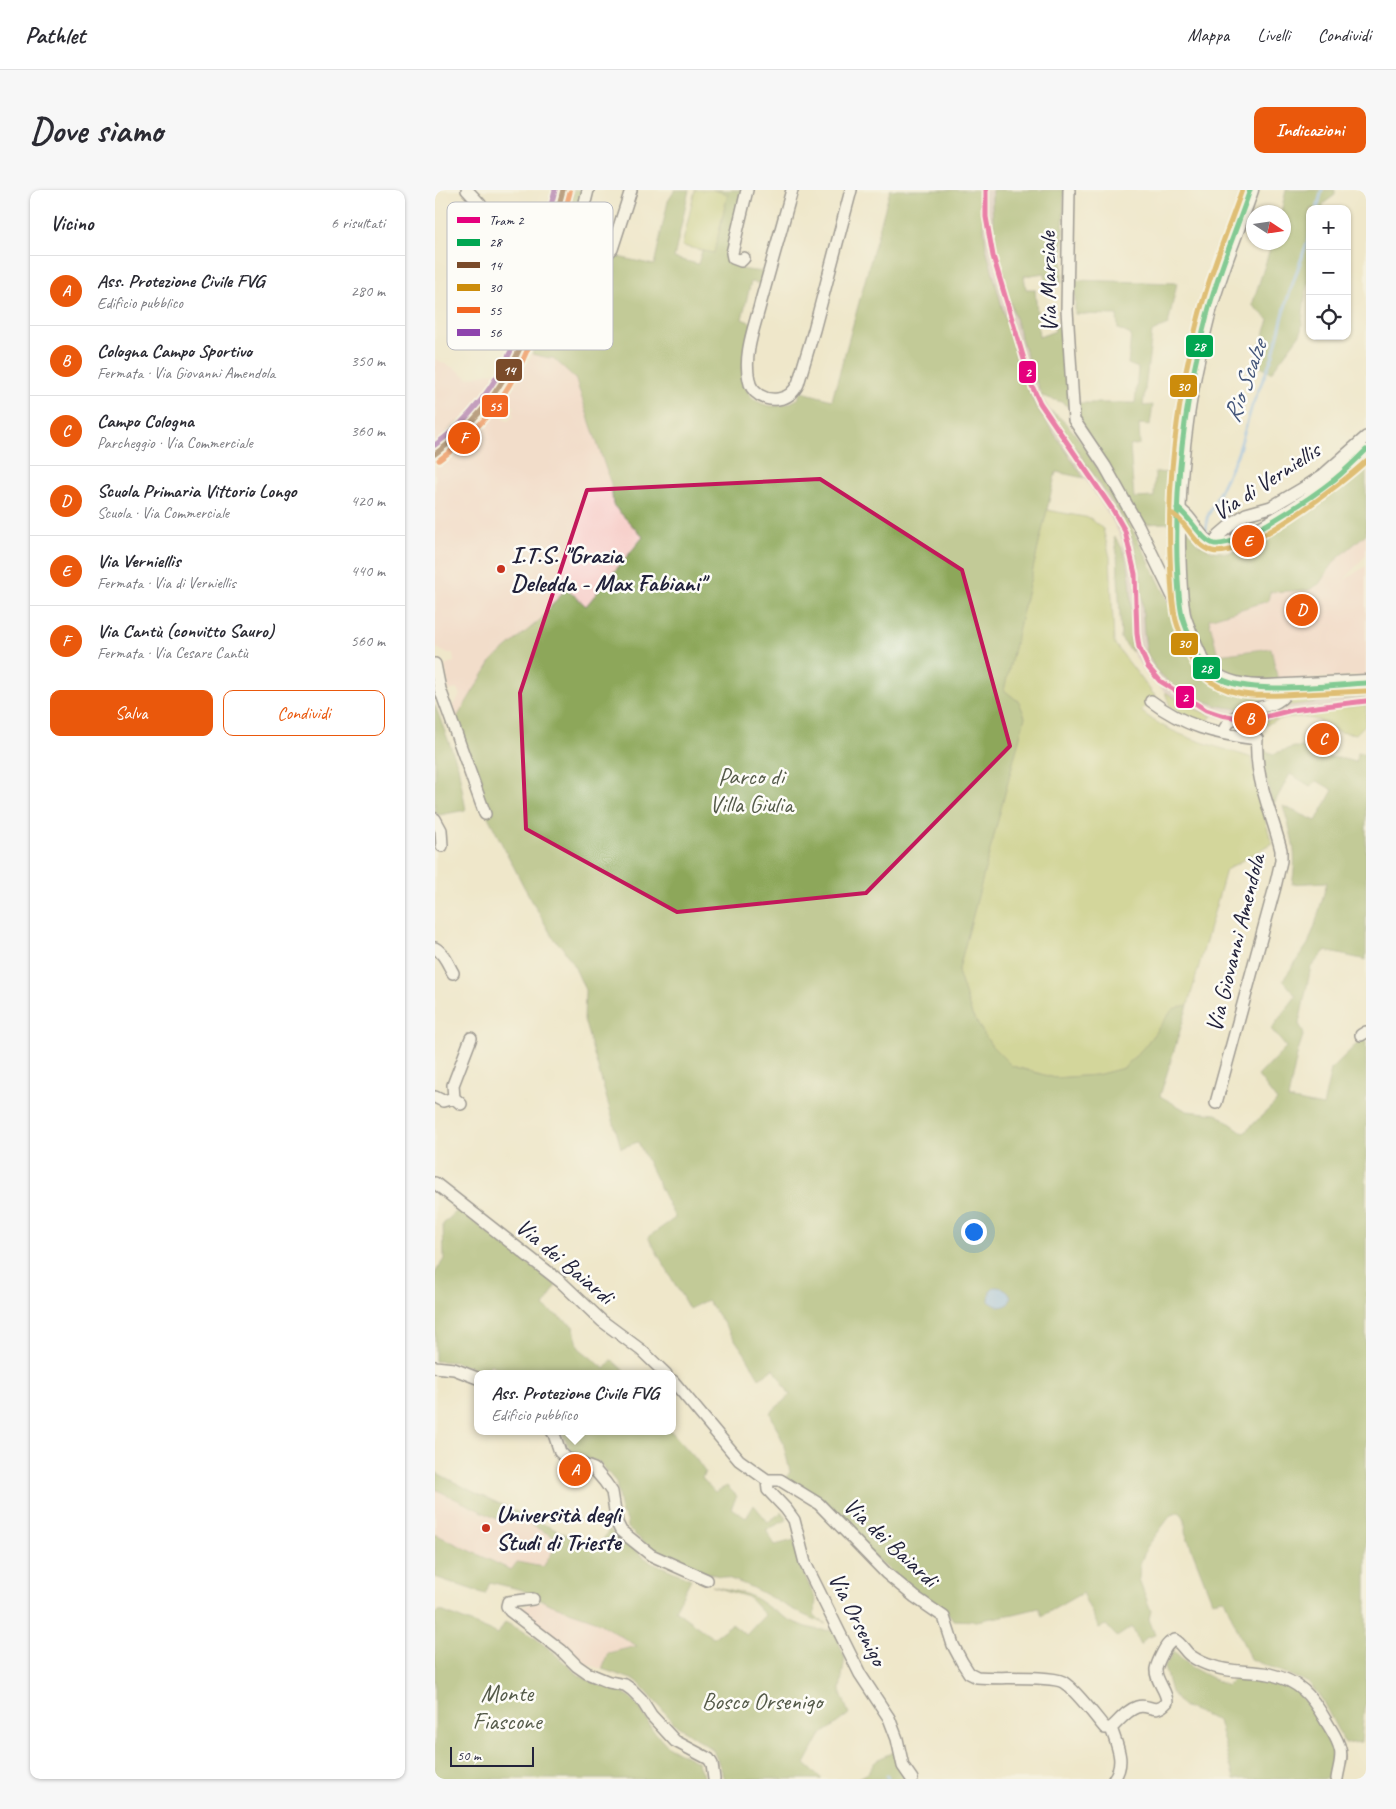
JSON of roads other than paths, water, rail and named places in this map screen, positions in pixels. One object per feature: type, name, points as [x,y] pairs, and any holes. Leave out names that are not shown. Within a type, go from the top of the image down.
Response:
[{"type":"main road","points":[[1250,190],[1217,279],[1204,324],[1182,444],[1177,508],[1178,566],[1182,615],[1198,656],[1209,671],[1218,678],[1237,686],[1288,688],[1366,683]]},
{"type":"street","points":[[467,190],[478,202]]},
{"type":"street","points":[[613,246],[631,190]]},
{"type":"street","points":[[744,258],[741,261],[737,260],[733,258],[732,253],[747,190]]},
{"type":"street","points":[[792,190],[748,352],[749,381],[752,388],[758,395],[773,399],[787,396],[796,389],[798,384],[815,330],[851,190]]},
{"type":"street","name":"Via Marziale","points":[[1069,190],[1067,310],[1074,420],[1105,466],[1138,525],[1182,615]]},
{"type":"street","points":[[435,454],[466,429],[495,395],[504,382],[519,350]]},
{"type":"street","name":"Via di Verniellis","points":[[1214,544],[1219,535],[1246,514],[1271,507],[1323,475],[1366,437]]},
{"type":"street","name":"Via di Verniellis","points":[[1177,508],[1186,512],[1207,541],[1214,544],[1223,544],[1247,534],[1305,500],[1334,480],[1366,450]]},
{"type":"street","points":[[435,664],[440,689],[485,814]]},
{"type":"street","points":[[1223,733],[1226,724],[1233,718],[1252,709],[1281,700],[1286,695],[1288,688]]},
{"type":"street","name":"Via Giovanni Amendola","points":[[1151,701],[1183,722],[1223,733],[1257,739],[1256,753],[1259,774],[1265,801],[1279,842],[1281,861],[1275,888],[1216,1103]]},
{"type":"street","points":[[435,820],[441,830],[442,846]]},
{"type":"street","points":[[435,948],[440,951],[453,973]]},
{"type":"street","points":[[435,1097],[443,1102],[457,1101],[453,1085],[471,1038]]},
{"type":"street","name":"Via dei Baiardi","points":[[435,1183],[561,1282],[603,1321],[641,1350],[662,1370]]},
{"type":"street","points":[[435,1367],[454,1369],[474,1377]]},
{"type":"street","name":"Via dei Baiardi","points":[[676,1385],[739,1460],[767,1480],[780,1480],[819,1504],[886,1573],[915,1597],[944,1617],[953,1645],[969,1673],[977,1677],[1042,1679],[1063,1683],[1073,1691],[1105,1728],[1111,1728]]},
{"type":"street","points":[[554,1435],[560,1452],[566,1458],[594,1469],[599,1473],[612,1492],[617,1524],[621,1531],[651,1555],[707,1580]]},
{"type":"street","name":"Via Orsenigo","points":[[767,1480],[768,1490],[794,1520],[805,1563],[860,1674],[889,1718],[897,1739],[903,1766],[913,1779]]},
{"type":"street","points":[[533,1599],[508,1602],[507,1606],[510,1611],[561,1650],[587,1673],[609,1682],[625,1685],[632,1690],[641,1699],[651,1715],[675,1740],[709,1759],[712,1764],[714,1779]]},
{"type":"street","points":[[1114,1779],[1120,1770],[1121,1758],[1111,1728],[1134,1709],[1139,1707],[1154,1710],[1162,1708],[1167,1702],[1167,1696],[1158,1678],[1156,1668],[1165,1648],[1171,1641],[1175,1640],[1190,1656],[1213,1667],[1272,1675],[1292,1682],[1304,1690],[1317,1705],[1341,1750],[1337,1779]]},
{"type":"water","points":[[994,1287],[1003,1288],[1008,1292],[1010,1301],[1007,1304],[996,1306],[989,1301],[990,1291]]},
{"type":"waterway","name":"Rio Scalze","points":[[1318,205],[1322,190]]},
{"type":"waterway","name":"Rio Scalze","points":[[1206,535],[1207,518],[1238,453],[1252,406],[1273,355],[1287,300],[1306,245]]},
{"type":"tram line","name":"2","points":[[986,190],[986,217],[993,256],[1032,386],[1040,403],[1113,510],[1125,531],[1135,574],[1139,647],[1148,667],[1160,681],[1206,710],[1244,719],[1261,718],[1292,710],[1366,701]]},
{"type":"place","name":"Via Cantù (convitto Sauro)","points":[[464,438]]},
{"type":"place","name":"Via Verniellis","points":[[1248,541]]},
{"type":"place","name":"I.T.S. \"Grazia Deledda - Max Fabiani\"","points":[[501,569]]},
{"type":"place","name":"Scuola Primaria Vittorio Longo","points":[[1302,610]]},
{"type":"place","name":"Cologna Campo Sportivo","points":[[1250,719]]},
{"type":"place","name":"Campo Cologna","points":[[1323,739]]},
{"type":"place","name":"Ass. Protezione Civile FVG","points":[[575,1470]]},
{"type":"place","name":"Università degli Studi di Trieste","points":[[486,1528]]},
{"type":"park label","name":"Parco di Villa Giulia","points":[[751,790]]},
{"type":"park label","name":"Bosco Orsenigo","points":[[762,1701]]},
{"type":"park label","name":"Monte Fiascone","points":[[507,1707]]}]
